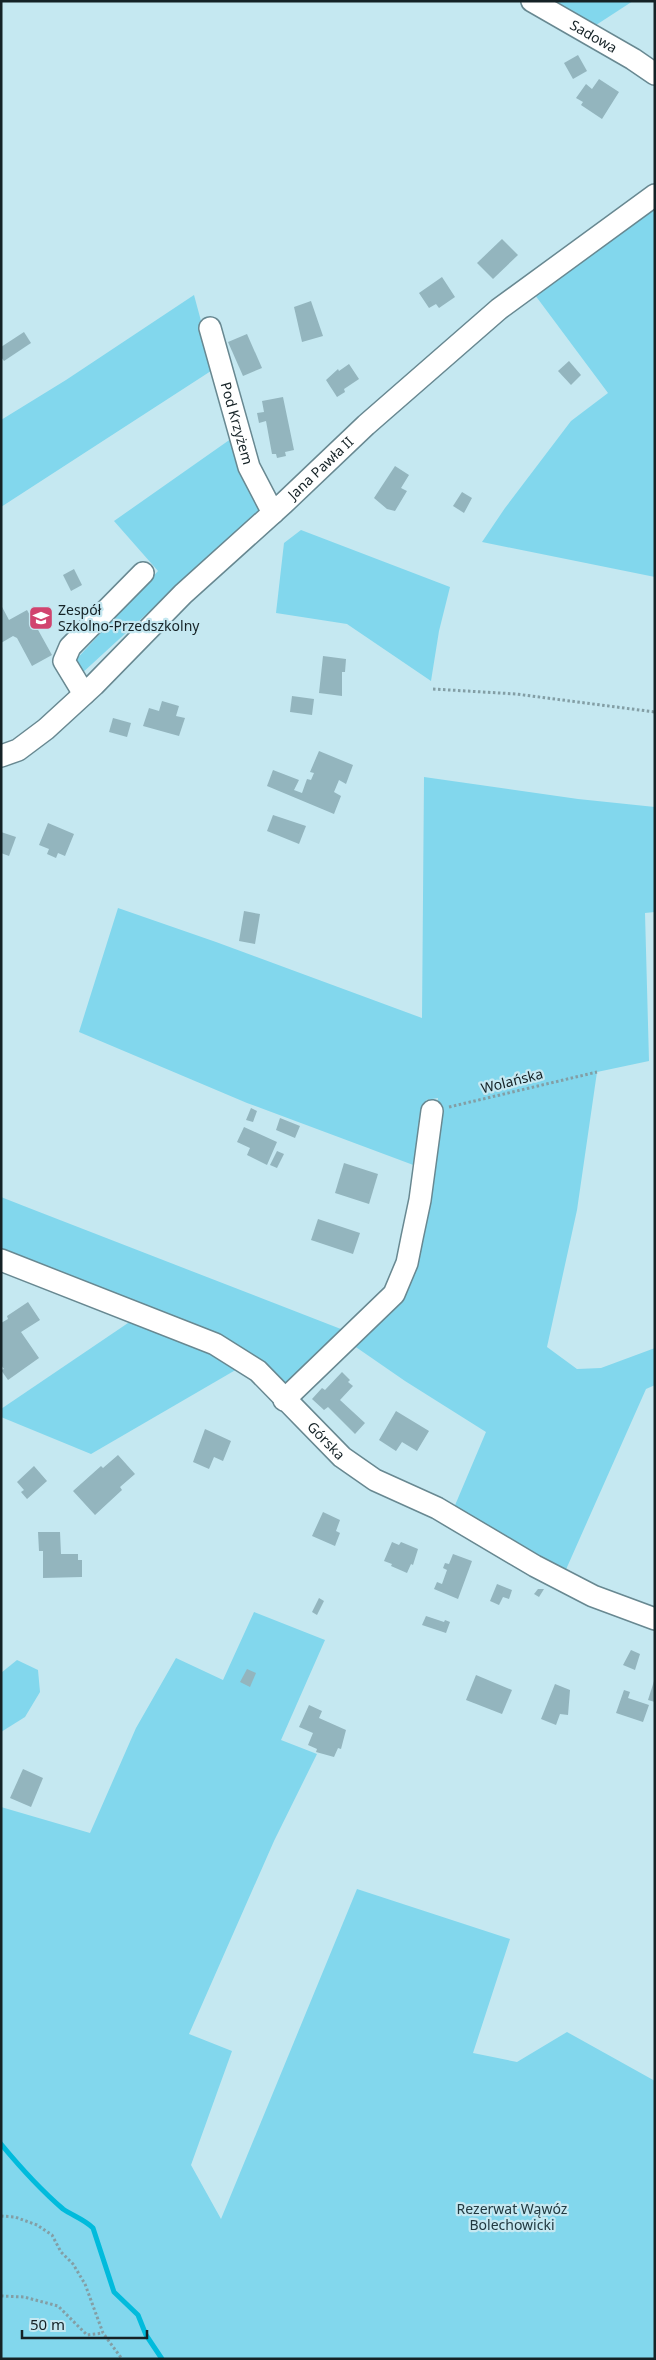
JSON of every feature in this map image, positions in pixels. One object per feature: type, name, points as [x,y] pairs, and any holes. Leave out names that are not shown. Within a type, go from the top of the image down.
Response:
[{"type":"street","name":"Sadowa","points":[[532,1],[633,59],[655,74]]},
{"type":"street","name":"Jana Pawła II","points":[[1,756],[18,750],[46,729],[84,694],[183,594],[273,513],[366,424],[499,309],[655,195]]},
{"type":"street","name":"Pod Krzyżem","points":[[210,328],[249,467],[273,513]]},
{"type":"street","points":[[84,694],[64,662],[70,647],[143,573]]},
{"type":"street","points":[[284,1400],[394,1294],[407,1263],[432,1111]]},
{"type":"street","name":"Górska","points":[[1,1260],[215,1344],[258,1371],[284,1400],[342,1457],[375,1480],[437,1508],[535,1566],[593,1596],[655,1619]]},
{"type":"path","points":[[433,689],[516,694],[655,712]]},
{"type":"path","name":"Wolańska","points":[[432,1111],[597,1072]]},
{"type":"path","points":[[1,2216],[16,2217],[36,2225],[52,2235],[61,2252],[73,2264],[85,2284],[103,2333],[122,2359]]},
{"type":"path","points":[[1,2296],[24,2297],[58,2306],[87,2335],[103,2333]]},
{"type":"green space","points":[[548,1],[633,1],[593,27]]},
{"type":"green space","points":[[655,209],[655,577],[482,542],[505,508],[571,421],[608,393],[535,295]]},
{"type":"green space","points":[[194,295],[214,369],[1,507],[1,420],[66,380]]},
{"type":"green space","points":[[235,436],[261,509],[80,675],[72,664],[158,571],[114,521]]},
{"type":"green space","points":[[301,530],[450,587],[439,631],[431,681],[347,624],[276,613],[284,543]]},
{"type":"green space","points":[[424,777],[578,799],[655,807],[655,912],[645,913],[649,1061],[597,1072],[577,1210],[547,1347],[577,1369],[601,1368],[655,1348],[655,1385],[646,1389],[564,1574],[453,1510],[486,1432],[405,1381],[350,1343],[403,1288],[428,1185],[438,1098],[426,1100],[426,1111],[416,1166],[247,1103],[79,1032],[118,908],[422,1018]]},
{"type":"green space","points":[[1,1197],[346,1331],[293,1382],[280,1384],[1,1256]]},
{"type":"green space","points":[[131,1321],[197,1344],[239,1368],[91,1454],[1,1417],[1,1409]]},
{"type":"green space","name":"Rezerwat Wąwóz Bolechowicki","points":[[254,1612],[325,1640],[281,1740],[317,1754],[274,1841],[189,2034],[232,2051],[191,2165],[221,2219],[357,1889],[510,1939],[473,2053],[517,2062],[567,2032],[655,2081],[655,2359],[1,2359],[1,1807],[90,1833],[136,1728],[176,1658],[223,1680]]},
{"type":"green space","points":[[17,1660],[38,1670],[40,1692],[25,1717],[1,1732],[1,1673]]},
{"type":"building","points":[[578,55],[587,71],[573,79],[564,63]]},
{"type":"building","points":[[599,79],[619,92],[602,119],[581,105],[583,102],[576,98],[586,84],[592,89]]},
{"type":"building","points":[[502,239],[518,255],[493,279],[477,263]]},
{"type":"building","points":[[442,277],[455,297],[439,308],[436,304],[429,308],[419,293]]},
{"type":"building","points":[[311,301],[323,336],[302,342],[294,307]]},
{"type":"building","points":[[24,332],[31,343],[4,361],[1,357],[1,347]]},
{"type":"building","points":[[247,334],[262,368],[243,376],[228,342]]},
{"type":"building","points":[[569,361],[581,375],[571,385],[558,371]]},
{"type":"building","points":[[349,364],[359,379],[344,389],[345,392],[337,397],[326,380],[338,369],[339,371]]},
{"type":"building","points":[[283,397],[294,450],[285,452],[286,456],[277,458],[276,454],[272,454],[266,421],[259,423],[257,413],[264,412],[262,401]]},
{"type":"building","points":[[395,466],[409,475],[401,488],[407,491],[395,511],[387,509],[374,498]]},
{"type":"building","points":[[462,492],[472,498],[464,513],[453,506]]},
{"type":"building","points":[[74,569],[82,585],[71,591],[63,575]]},
{"type":"building","points":[[1,605],[9,620],[27,610],[52,655],[32,666],[17,638],[13,636],[1,643]]},
{"type":"building","points":[[323,656],[346,659],[345,672],[342,672],[342,696],[319,693]]},
{"type":"building","points":[[292,696],[314,699],[312,715],[290,712]]},
{"type":"building","points":[[162,701],[179,706],[176,716],[185,718],[179,736],[143,726],[149,708],[159,711]]},
{"type":"building","points":[[113,718],[131,723],[127,737],[109,732]]},
{"type":"building","points":[[319,751],[353,765],[346,784],[339,780],[334,792],[341,796],[334,814],[267,786],[273,770],[299,780],[294,790],[302,793],[307,779],[311,780],[314,773],[310,772]]},
{"type":"building","points":[[273,815],[306,826],[299,844],[267,831]]},
{"type":"building","points":[[48,823],[74,834],[65,856],[58,853],[56,858],[47,854],[49,849],[39,845]]},
{"type":"building","points":[[1,832],[16,837],[9,856],[1,853]]},
{"type":"building","points":[[244,911],[260,914],[255,944],[239,941]]},
{"type":"building","points":[[251,1108],[257,1111],[253,1122],[246,1120]]},
{"type":"building","points":[[280,1118],[300,1126],[295,1138],[276,1130]]},
{"type":"building","points":[[244,1127],[277,1142],[267,1165],[247,1155],[250,1148],[237,1142]]},
{"type":"building","points":[[277,1151],[284,1154],[277,1168],[270,1165]]},
{"type":"building","points":[[344,1163],[378,1174],[369,1204],[335,1193]]},
{"type":"building","points":[[318,1219],[360,1233],[353,1254],[311,1240]]},
{"type":"building","points":[[28,1302],[40,1320],[21,1332],[39,1358],[8,1380],[1,1370],[4,1369],[1,1365],[1,1323],[8,1319],[7,1316]]},
{"type":"building","points":[[342,1372],[353,1386],[340,1400],[365,1423],[355,1434],[328,1407],[324,1410],[312,1399],[322,1388],[325,1390]]},
{"type":"building","points":[[396,1411],[429,1431],[417,1451],[402,1442],[396,1451],[379,1440]]},
{"type":"building","points":[[205,1429],[231,1441],[223,1461],[214,1457],[209,1469],[193,1462]]},
{"type":"building","points":[[118,1455],[135,1474],[120,1487],[122,1490],[95,1515],[73,1491],[101,1466],[103,1468]]},
{"type":"building","points":[[34,1466],[47,1481],[27,1499],[21,1492],[24,1490],[17,1482]]},
{"type":"building","points":[[323,1512],[340,1520],[336,1531],[340,1533],[335,1546],[312,1536]]},
{"type":"building","points":[[38,1532],[60,1532],[61,1554],[78,1554],[78,1560],[82,1560],[82,1577],[43,1578],[43,1551],[39,1551]]},
{"type":"building","points":[[392,1542],[399,1545],[401,1542],[418,1549],[413,1565],[411,1564],[407,1573],[384,1561]]},
{"type":"building","points":[[453,1554],[472,1561],[458,1599],[434,1589],[437,1582],[442,1584],[447,1570],[443,1568],[445,1563],[449,1564]]},
{"type":"building","points":[[497,1584],[512,1590],[509,1599],[503,1597],[499,1605],[490,1601]]},
{"type":"building","points":[[538,1589],[544,1589],[539,1597],[534,1594]]},
{"type":"building","points":[[319,1598],[324,1601],[317,1615],[312,1612]]},
{"type":"building","points":[[426,1616],[450,1622],[446,1633],[422,1625]]},
{"type":"building","points":[[631,1650],[640,1654],[635,1670],[623,1665]]},
{"type":"building","points":[[247,1669],[256,1673],[250,1687],[240,1682]]},
{"type":"building","points":[[476,1675],[512,1690],[502,1714],[466,1700]]},
{"type":"building","points":[[655,1681],[655,1702],[648,1700]]},
{"type":"building","points":[[555,1684],[570,1690],[568,1715],[560,1714],[556,1725],[541,1719]]},
{"type":"building","points":[[624,1690],[630,1692],[628,1698],[649,1705],[643,1722],[616,1713]]},
{"type":"building","points":[[309,1705],[322,1711],[319,1718],[346,1730],[341,1749],[338,1748],[334,1757],[316,1752],[317,1749],[308,1745],[313,1733],[299,1727]]},
{"type":"building","points":[[23,1769],[43,1778],[31,1807],[10,1798]]},
{"type":"waterway","points":[[1,2144],[55,2202],[93,2228],[114,2292],[138,2315],[146,2335],[162,2359]]},
{"type":"place","name":"Zespół Szkolno-Przedszkolny","points":[[41,618]]}]
